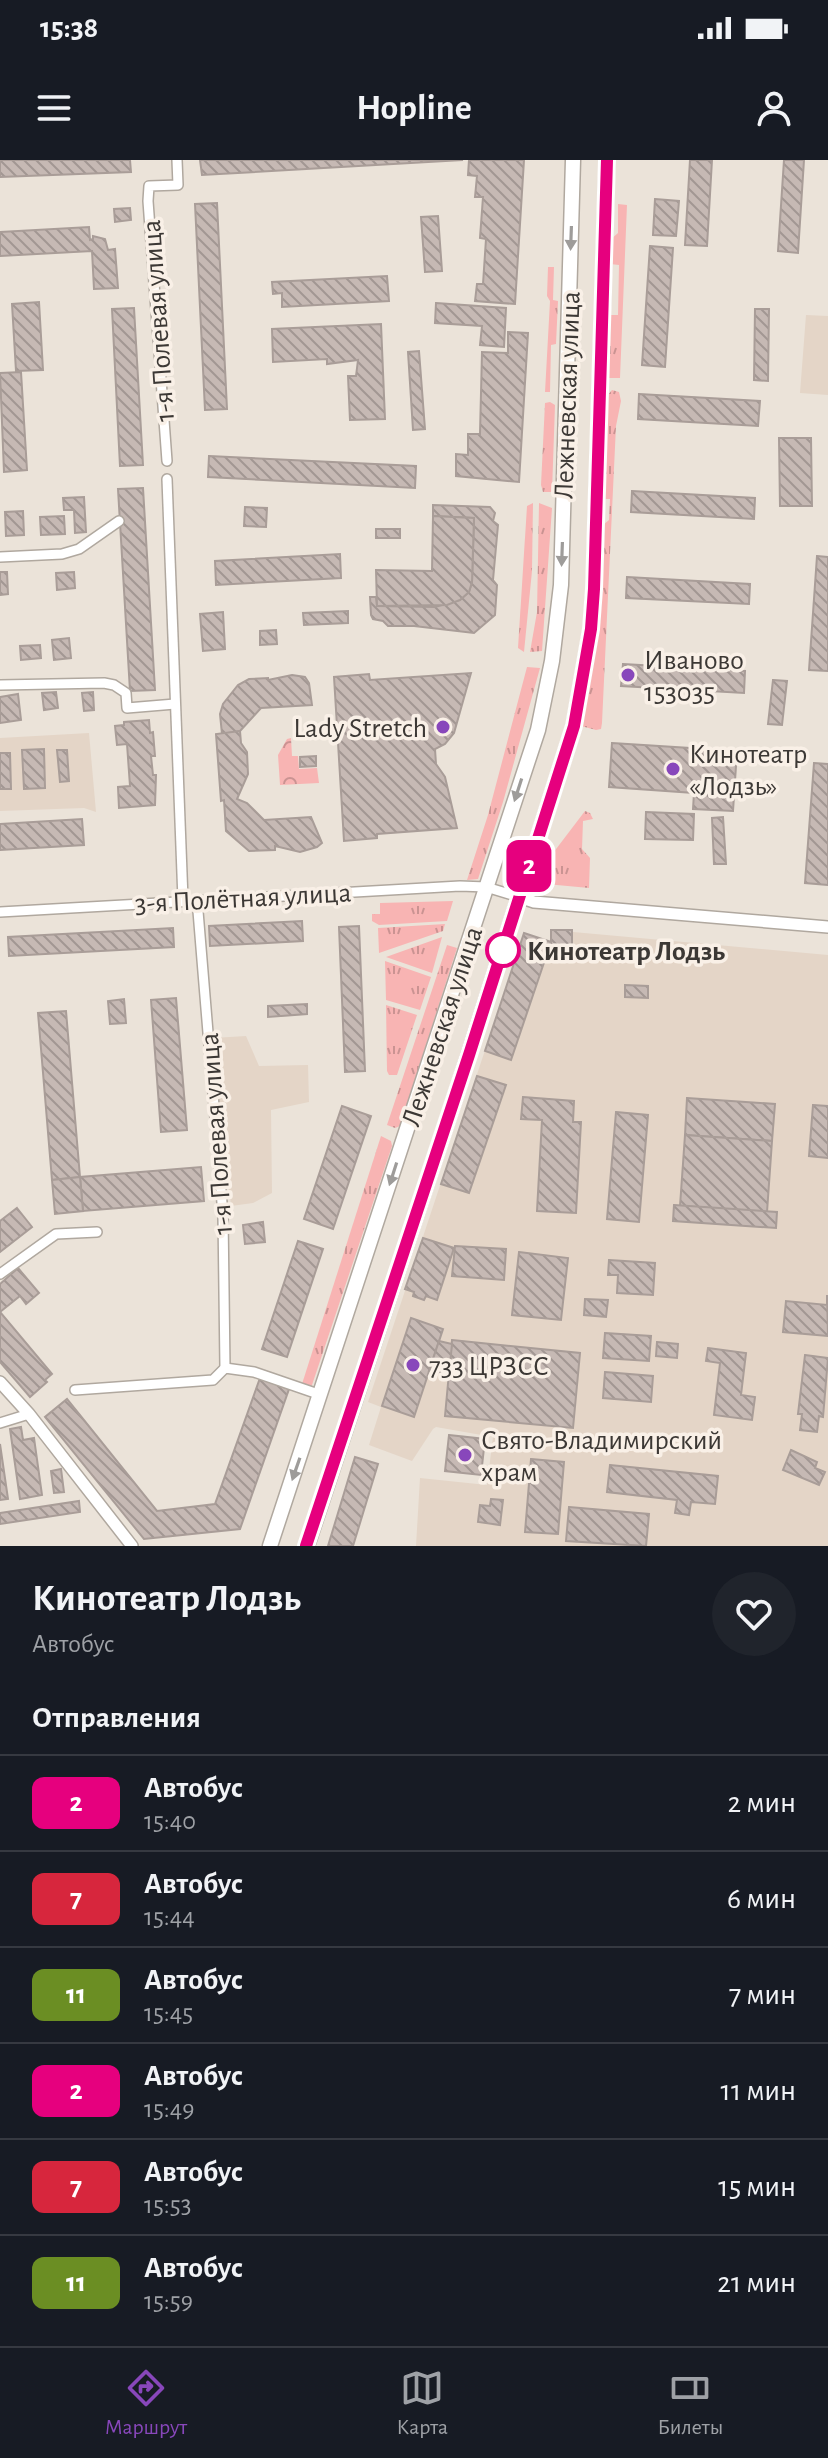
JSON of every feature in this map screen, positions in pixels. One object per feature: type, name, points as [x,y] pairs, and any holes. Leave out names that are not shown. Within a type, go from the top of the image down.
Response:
[{"type":"highway","name":"Лежневская улица","points":[[270,1546],[538,730],[556,632],[561,585],[573,160]]},
{"type":"highway","name":"Лежневская улица","points":[[307,1546],[574,726],[591,629],[607,160]]},
{"type":"street","name":"1-я Полевая улица","points":[[167,461],[148,201],[149,186],[178,185],[177,160]]},
{"type":"street","points":[[167,479],[183,900]]},
{"type":"street","points":[[0,557],[62,554],[79,549],[119,521]]},
{"type":"street","points":[[0,685],[104,683],[126,693],[127,708],[175,704]]},
{"type":"street","name":"3-я Полётная улица","points":[[0,912],[445,886],[486,887],[519,897]]},
{"type":"street","points":[[519,897],[534,902],[828,927]]},
{"type":"street","name":"1-я Полевая улица","points":[[197,899],[223,1215],[225,1368]]},
{"type":"street","points":[[0,1274],[56,1234],[97,1232]]},
{"type":"street","points":[[75,1390],[213,1380],[225,1368],[254,1372],[321,1395]]},
{"type":"street","points":[[0,1382],[29,1414],[132,1546]]},
{"type":"street","points":[[0,1423],[29,1414]]},
{"type":"shaded area","points":[[806,315],[828,316],[828,395],[800,393]]},
{"type":"shaded area","points":[[89,733],[96,812],[84,808],[0,811],[0,738]]},
{"type":"shaded area","points":[[551,930],[828,955],[828,1546],[416,1546],[420,1478],[487,1485],[493,1437],[436,1427],[412,1461],[369,1445],[381,1407],[368,1402],[524,933],[550,942]]},
{"type":"shaded area","points":[[246,1036],[259,1066],[308,1065],[309,1102],[271,1110],[272,1193],[253,1203],[231,1206],[213,1038]]},
{"type":"green space","points":[[618,204],[627,205],[620,378],[607,378],[609,315],[618,315],[619,265],[610,264],[610,240],[618,233]]},
{"type":"green space","points":[[548,267],[554,267],[553,300],[558,301],[556,344],[551,345],[550,392],[545,392],[550,301],[547,296]]},
{"type":"green space","points":[[612,390],[619,392],[621,401],[616,426],[602,723],[601,729],[596,730],[581,726],[599,629],[603,525],[609,520],[610,499],[604,499],[607,396]]},
{"type":"green space","points":[[545,403],[555,405],[552,492],[543,492]]},
{"type":"green space","points":[[533,503],[532,571],[524,652],[518,648],[527,506]]},
{"type":"green space","points":[[539,503],[552,508],[542,651],[530,652],[537,612]]},
{"type":"green space","points":[[527,667],[540,668],[503,802],[478,879],[467,880],[488,815]]},
{"type":"green space","points":[[291,738],[292,756],[298,756],[299,769],[317,768],[319,783],[280,785],[278,755],[287,739]]},
{"type":"green space","points":[[585,811],[593,819],[583,821],[582,849],[590,858],[589,888],[546,884],[550,857]]},
{"type":"green space","points":[[453,901],[447,921],[379,925],[372,921],[372,914],[380,914],[380,903]]},
{"type":"green space","points":[[445,924],[443,931],[379,953],[378,928]]},
{"type":"green space","points":[[442,937],[432,973],[386,957]]},
{"type":"green space","points":[[447,945],[457,948],[400,1126],[395,1128],[387,1125]]},
{"type":"green space","points":[[385,961],[431,977],[420,1010],[386,1000]]},
{"type":"green space","points":[[386,1005],[417,1015],[397,1075],[389,1075],[387,1071]]},
{"type":"green space","points":[[381,1136],[391,1141],[392,1146],[311,1388],[302,1384]]},
{"type":"building","points":[[0,160],[130,160],[131,172],[0,177]]},
{"type":"building","points":[[200,160],[463,160],[202,175]]},
{"type":"building","points":[[469,160],[524,160],[515,304],[475,301],[477,284],[483,284],[486,239],[480,238],[483,197],[475,197],[477,176],[468,175]]},
{"type":"building","points":[[690,160],[712,160],[707,246],[685,245]]},
{"type":"building","points":[[784,160],[804,160],[798,253],[778,251]]},
{"type":"building","points":[[655,199],[679,201],[676,236],[653,235]]},
{"type":"building","points":[[217,203],[227,409],[205,410],[195,204]]},
{"type":"building","points":[[130,208],[131,220],[115,222],[114,209]]},
{"type":"building","points":[[438,216],[442,271],[425,272],[421,217]]},
{"type":"building","points":[[89,227],[90,240],[93,236],[105,239],[108,250],[115,249],[118,288],[94,289],[92,251],[0,256],[0,232]]},
{"type":"building","points":[[650,246],[673,248],[665,367],[642,365]]},
{"type":"building","points":[[387,276],[389,301],[282,307],[282,293],[273,294],[272,282]]},
{"type":"building","points":[[39,302],[43,370],[16,371],[12,304]]},
{"type":"building","points":[[436,303],[506,308],[504,347],[480,345],[482,326],[435,323]]},
{"type":"building","points":[[134,308],[143,465],[120,466],[112,309]]},
{"type":"building","points":[[755,309],[769,309],[768,381],[754,380]]},
{"type":"building","points":[[381,324],[385,419],[350,420],[348,376],[356,376],[358,360],[327,364],[327,359],[273,362],[272,329]]},
{"type":"building","points":[[508,332],[528,333],[519,482],[456,476],[456,454],[468,455],[468,434],[480,434],[482,352],[508,353]]},
{"type":"building","points":[[419,351],[425,429],[413,430],[408,352]]},
{"type":"building","points":[[21,372],[27,470],[4,472],[0,373]]},
{"type":"building","points":[[639,394],[760,401],[758,426],[638,419]]},
{"type":"building","points":[[779,438],[811,438],[812,506],[780,506]]},
{"type":"building","points":[[209,456],[416,466],[415,488],[208,477]]},
{"type":"building","points":[[143,488],[155,690],[130,691],[118,489]]},
{"type":"building","points":[[632,491],[755,498],[754,519],[631,512]]},
{"type":"building","points":[[84,497],[86,532],[75,533],[74,510],[64,510],[63,498]]},
{"type":"building","points":[[433,505],[490,507],[495,513],[493,521],[498,525],[493,580],[497,585],[495,615],[474,633],[388,626],[371,615],[370,597],[376,597],[377,606],[435,607],[460,600],[469,592],[474,518],[433,516]]},
{"type":"building","points":[[245,507],[267,508],[266,527],[244,526]]},
{"type":"building","points":[[23,511],[24,535],[6,536],[5,512]]},
{"type":"building","points":[[64,516],[65,534],[41,535],[40,517]]},
{"type":"building","points":[[433,516],[474,518],[469,592],[447,605],[377,606],[376,570],[432,571]]},
{"type":"building","points":[[376,529],[400,529],[400,538],[376,538]]},
{"type":"building","points":[[340,554],[341,578],[216,585],[215,561]]},
{"type":"building","points":[[817,556],[828,557],[828,671],[809,670]]},
{"type":"building","points":[[0,572],[7,572],[8,594],[0,595]]},
{"type":"building","points":[[74,572],[75,588],[57,590],[56,573]]},
{"type":"building","points":[[627,577],[750,584],[749,604],[626,598]]},
{"type":"building","points":[[348,611],[348,623],[304,625],[303,613]]},
{"type":"building","points":[[223,612],[225,649],[203,651],[200,614]]},
{"type":"building","points":[[276,630],[277,644],[260,645],[260,631]]},
{"type":"building","points":[[69,638],[71,658],[54,660],[52,640]]},
{"type":"building","points":[[40,645],[41,658],[21,660],[20,646]]},
{"type":"building","points":[[623,664],[745,671],[744,693],[621,686]]},
{"type":"building","points":[[471,673],[454,733],[445,744],[435,749],[436,764],[445,777],[457,828],[377,834],[377,838],[344,841],[334,677],[369,674],[370,680]]},
{"type":"building","points":[[292,675],[305,677],[309,683],[312,705],[261,708],[240,731],[222,734],[220,714],[223,704],[238,685],[249,679],[268,680]]},
{"type":"building","points":[[773,680],[787,681],[782,725],[768,724]]},
{"type":"building","points":[[56,692],[58,708],[44,710],[42,693]]},
{"type":"building","points":[[93,692],[94,710],[84,711],[82,693]]},
{"type":"building","points":[[18,694],[21,720],[0,723],[0,697]]},
{"type":"building","points":[[149,720],[155,756],[151,756],[153,775],[156,775],[155,805],[119,808],[118,787],[130,786],[127,744],[117,745],[115,726]]},
{"type":"building","points":[[240,731],[241,743],[247,752],[248,774],[237,799],[247,803],[264,820],[311,817],[322,843],[317,847],[300,852],[275,846],[275,850],[249,851],[226,831],[216,734]]},
{"type":"building","name":"Кинотеатр «Лодзь»","points":[[612,743],[737,751],[733,811],[693,809],[694,793],[609,787]]},
{"type":"building","points":[[44,749],[45,788],[24,789],[22,750]]},
{"type":"building","points":[[57,750],[67,750],[69,781],[60,782]]},
{"type":"building","points":[[0,753],[10,753],[11,789],[0,789]]},
{"type":"building","points":[[316,756],[316,766],[300,767],[300,757]]},
{"type":"building","points":[[814,763],[828,764],[828,885],[805,883]]},
{"type":"building","points":[[646,812],[694,814],[693,840],[645,839]]},
{"type":"building","points":[[723,817],[726,864],[714,864],[712,818]]},
{"type":"building","points":[[82,819],[84,845],[0,850],[0,824]]},
{"type":"building","points":[[302,921],[303,941],[210,946],[209,926]]},
{"type":"building","points":[[359,926],[365,1071],[345,1072],[339,927]]},
{"type":"building","points":[[173,928],[174,947],[9,956],[8,937]]},
{"type":"building","points":[[551,930],[572,930],[572,953],[551,953]]},
{"type":"building","points":[[524,933],[551,942],[511,1060],[485,1051]]},
{"type":"building","points":[[625,985],[648,986],[648,998],[625,997]]},
{"type":"building","points":[[176,998],[187,1130],[161,1132],[151,1000]]},
{"type":"building","points":[[124,999],[126,1023],[110,1024],[108,1001]]},
{"type":"building","points":[[307,1004],[307,1014],[268,1017],[268,1006]]},
{"type":"building","points":[[66,1011],[80,1177],[52,1180],[38,1013]]},
{"type":"building","points":[[477,1076],[506,1085],[469,1193],[441,1184]]},
{"type":"building","points":[[523,1097],[574,1101],[573,1122],[581,1122],[576,1213],[537,1211],[542,1120],[521,1119]]},
{"type":"building","points":[[687,1098],[775,1104],[772,1141],[685,1135]]},
{"type":"building","points":[[813,1105],[828,1106],[828,1158],[809,1156]]},
{"type":"building","points":[[342,1106],[371,1116],[333,1229],[304,1219]]},
{"type":"building","points":[[616,1112],[648,1115],[639,1222],[607,1219]]},
{"type":"building","points":[[685,1135],[772,1141],[767,1212],[680,1206]]},
{"type":"building","points":[[201,1167],[204,1201],[83,1211],[80,1177]]},
{"type":"building","points":[[80,1177],[83,1211],[55,1214],[52,1180]]},
{"type":"building","points":[[674,1205],[777,1212],[776,1228],[673,1221]]},
{"type":"building","points":[[17,1208],[32,1227],[0,1252],[0,1221]]},
{"type":"building","points":[[263,1222],[265,1242],[245,1244],[243,1225]]},
{"type":"building","points":[[423,1238],[454,1248],[437,1300],[426,1296],[424,1300],[405,1289]]},
{"type":"building","points":[[298,1241],[323,1249],[287,1357],[262,1349]]},
{"type":"building","points":[[455,1246],[506,1249],[504,1280],[452,1276]]},
{"type":"building","points":[[519,1252],[568,1258],[561,1320],[512,1315]]},
{"type":"building","points":[[609,1260],[655,1263],[653,1295],[617,1293],[618,1275],[608,1275]]},
{"type":"building","points":[[18,1268],[39,1293],[26,1304],[20,1296],[0,1312],[0,1284]]},
{"type":"building","points":[[827,1295],[828,1336],[783,1332],[786,1301],[827,1305]]},
{"type":"building","points":[[585,1299],[608,1300],[606,1317],[584,1315]]},
{"type":"building","points":[[0,1312],[52,1374],[30,1397],[0,1362]]},
{"type":"building","name":"733 ЦРЗСС","points":[[411,1318],[443,1329],[414,1417],[382,1406]]},
{"type":"building","points":[[605,1333],[651,1336],[649,1361],[603,1358]]},
{"type":"building","points":[[452,1340],[580,1353],[573,1428],[445,1416]]},
{"type":"building","points":[[439,1341],[452,1344],[449,1374],[429,1371]]},
{"type":"building","points":[[657,1342],[678,1344],[677,1358],[656,1356]]},
{"type":"building","points":[[708,1348],[746,1353],[741,1395],[755,1397],[752,1420],[714,1415],[720,1363],[706,1361]]},
{"type":"building","points":[[805,1355],[828,1358],[823,1417],[819,1416],[817,1432],[800,1430],[802,1414],[798,1414]]},
{"type":"building","points":[[605,1372],[653,1376],[651,1402],[603,1398]]},
{"type":"building","points":[[260,1378],[289,1389],[240,1529],[144,1539],[45,1417],[67,1399],[157,1511],[215,1504]]},
{"type":"building","points":[[21,1427],[23,1440],[34,1438],[42,1495],[20,1499],[10,1429]]},
{"type":"building","name":"Свято-Владимирский храм","points":[[449,1435],[485,1439],[481,1475],[445,1471]]},
{"type":"building","points":[[0,1444],[8,1499],[0,1500]]},
{"type":"building","points":[[791,1450],[817,1462],[815,1468],[825,1472],[819,1485],[783,1470]]},
{"type":"building","points":[[355,1457],[378,1464],[353,1546],[328,1546]]},
{"type":"building","points":[[531,1459],[564,1462],[558,1534],[525,1532]]},
{"type":"building","points":[[610,1465],[718,1476],[715,1504],[691,1502],[689,1515],[675,1513],[677,1500],[607,1492]]},
{"type":"building","points":[[61,1469],[64,1492],[54,1493],[51,1471]]},
{"type":"building","points":[[491,1499],[503,1500],[500,1525],[478,1522],[480,1505],[490,1506]]},
{"type":"building","points":[[79,1501],[80,1512],[0,1524],[0,1513]]},
{"type":"building","points":[[569,1507],[649,1514],[646,1546],[566,1541]]},
{"type":"bus line","name":"2","points":[[306,1546],[469,1055],[574,726],[591,629],[594,589],[607,160]]},
{"type":"place","name":"Иваново 153035","points":[[628,675]]},
{"type":"place","name":"Lady Stretch","points":[[443,727]]},
{"type":"place","name":"Кинотеатр «Лодзь»","points":[[673,769]]},
{"type":"place","name":"Кинотеатр Лодзь","points":[[503,950]]},
{"type":"place","name":"733 ЦРЗСС","points":[[413,1365]]},
{"type":"place","name":"Свято-Владимирский храм","points":[[465,1455]]}]
